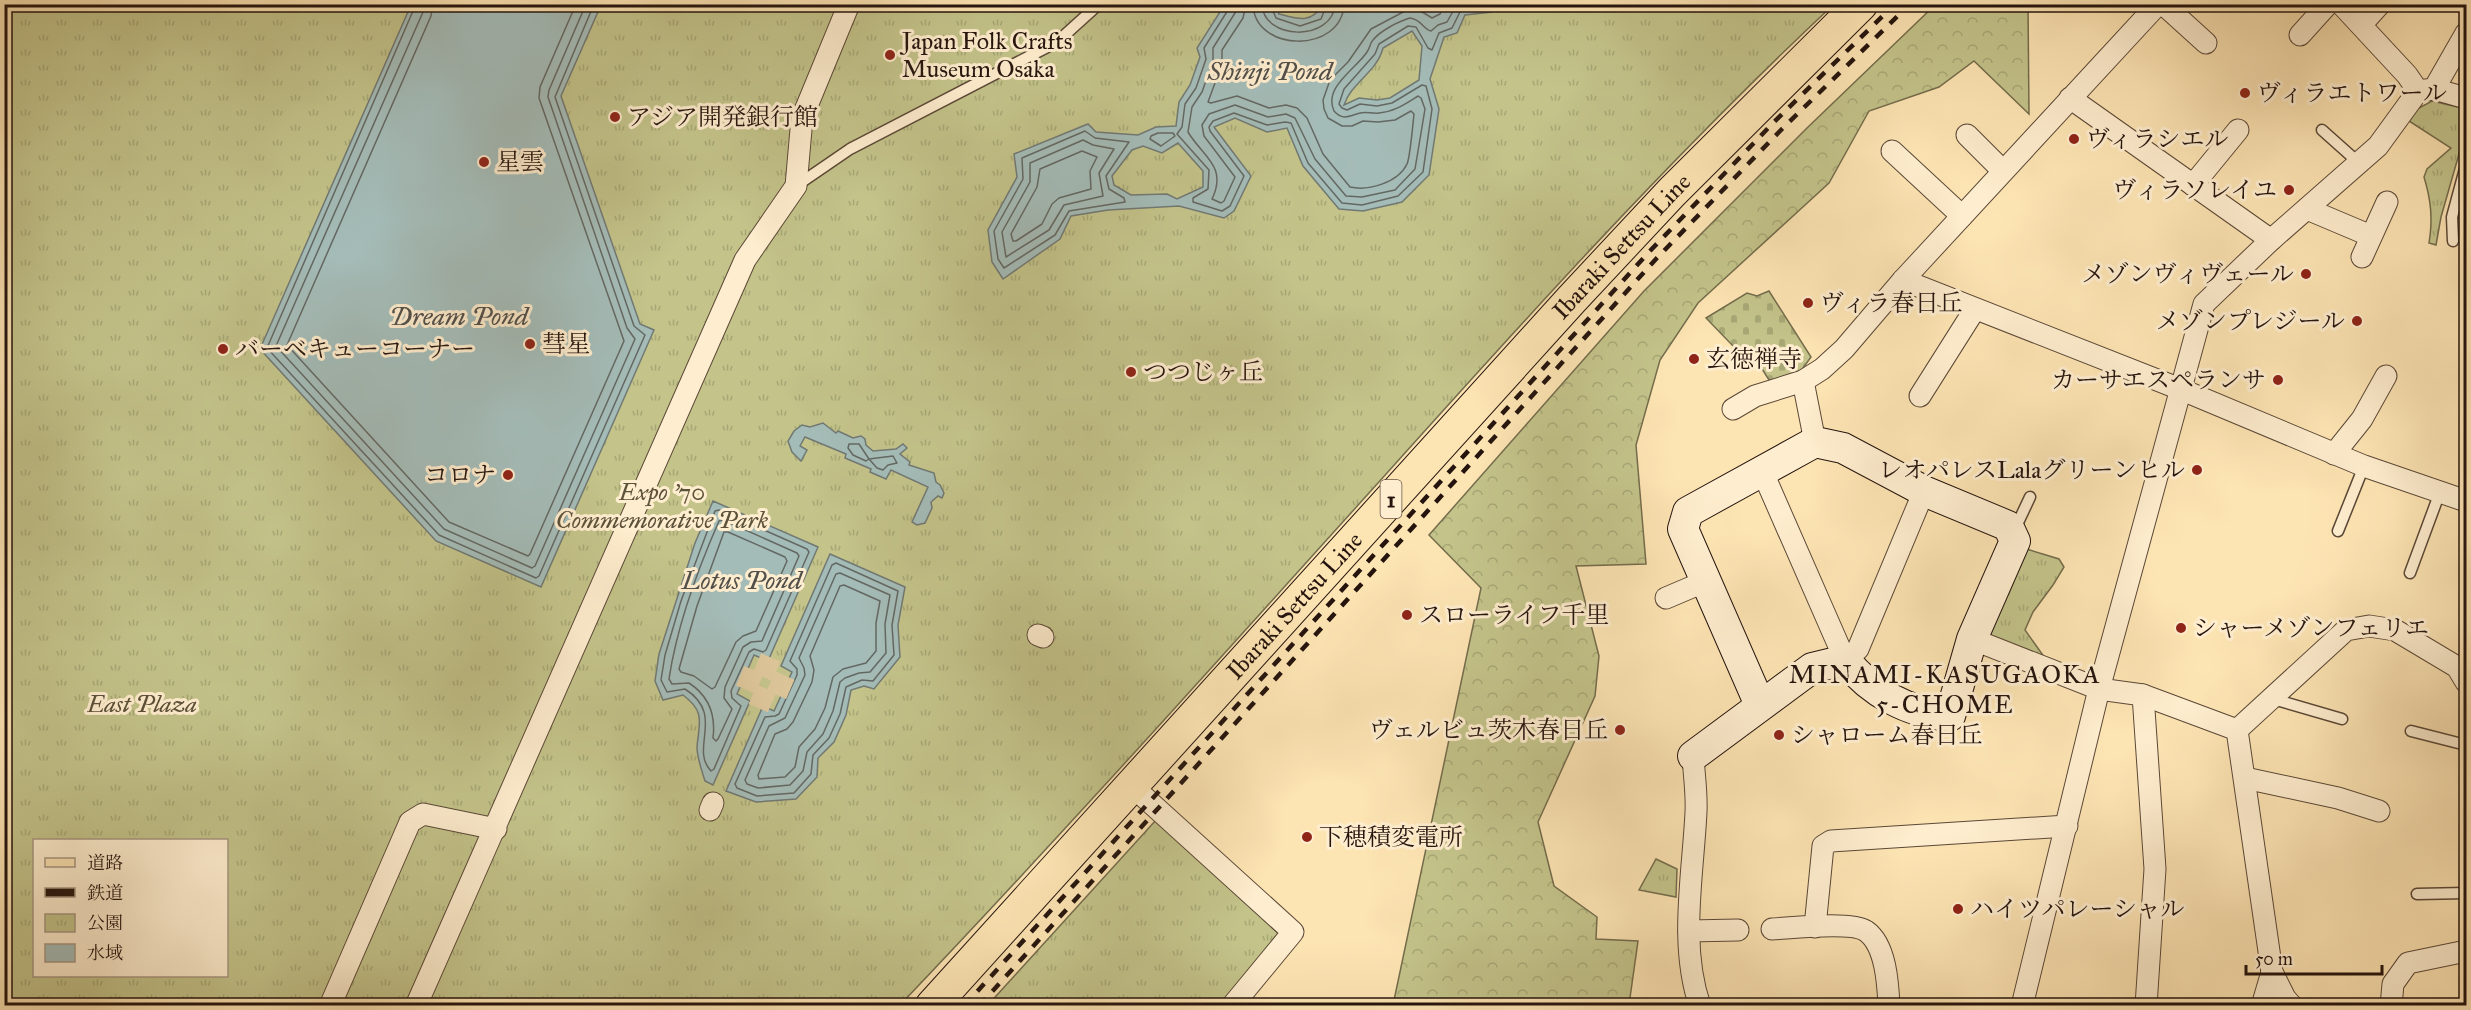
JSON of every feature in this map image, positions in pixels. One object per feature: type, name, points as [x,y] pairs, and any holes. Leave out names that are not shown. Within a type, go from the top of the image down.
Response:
[{"type":"main road","name":"Ibaraki Settsu Line","points":[[932,1005],[1572,299],[1672,192],[1861,4]]},
{"type":"street","points":[[416,1005],[496,829],[745,260],[796,186],[802,118],[849,4]]},
{"type":"street","points":[[1733,409],[1755,396],[1803,381],[1822,369],[1844,349],[1903,280],[2158,4]]},
{"type":"street","points":[[2163,4],[2206,43]]},
{"type":"street","points":[[2300,35],[2328,4]]},
{"type":"street","points":[[2341,4],[2407,75],[2426,90],[2466,98]]},
{"type":"street","points":[[2361,25],[2380,4]]},
{"type":"street","points":[[2022,1005],[2099,689],[2204,304],[2271,240],[2378,146],[2426,90],[2466,33]]},
{"type":"street","points":[[2070,98],[2271,240]]},
{"type":"street","points":[[2193,185],[2238,130]]},
{"type":"street","points":[[1967,135],[2003,171]]},
{"type":"street","points":[[1892,151],[1962,216]]},
{"type":"street","points":[[2362,257],[2387,202]]},
{"type":"street","points":[[2307,209],[2371,237]]},
{"type":"street","points":[[1903,280],[2180,389],[2364,466],[2466,501]]},
{"type":"street","points":[[1920,396],[1975,309]]},
{"type":"street","points":[[2334,454],[2362,419],[2386,376]]},
{"type":"street","points":[[1803,381],[1815,442]]},
{"type":"street","points":[[1760,705],[1683,529],[1688,512],[1763,473],[1815,442],[1843,448],[1924,491],[2008,526],[2015,541],[1972,639],[1950,716],[1933,715],[1890,700],[1861,680],[1845,660],[1763,473]]},
{"type":"street","points":[[1700,1005],[1691,981],[1689,931],[1696,808],[1693,756],[1812,668],[1845,660],[1858,649],[1924,491]]},
{"type":"street","points":[[1666,598],[1706,581]]},
{"type":"street","points":[[2237,730],[2346,630],[2369,626],[2395,630],[2457,668],[2466,682]]},
{"type":"street","points":[[1972,639],[2099,689],[2143,695],[2237,730]]},
{"type":"street","points":[[2143,695],[2155,869],[2146,1005]]},
{"type":"street","points":[[2237,730],[2246,778],[2272,972],[2284,998],[2292,1005]]},
{"type":"street","points":[[2246,778],[2338,798],[2379,811]]},
{"type":"street","points":[[1132,786],[1293,932],[1232,1005]]},
{"type":"street","points":[[330,1005],[410,822],[423,814],[496,829]]},
{"type":"street","points":[[1815,927],[1823,846],[1831,841],[2067,826]]},
{"type":"street","points":[[1772,929],[1853,927],[1867,932],[1881,951],[1888,983],[1889,1005]]},
{"type":"street","points":[[1689,931],[1738,930]]},
{"type":"street","points":[[2391,1005],[2393,984],[2408,963],[2466,951]]},
{"type":"street","points":[[2262,1005],[2272,972]]},
{"type":"lane","points":[[796,186],[850,149],[1057,42],[1099,4]]},
{"type":"lane","points":[[2322,130],[2359,163]]},
{"type":"lane","points":[[2453,241],[2452,217],[2466,165]]},
{"type":"lane","points":[[2338,531],[2364,466]]},
{"type":"lane","points":[[2410,573],[2440,492]]},
{"type":"lane","points":[[2012,535],[2030,496]]},
{"type":"lane","points":[[2273,699],[2342,719]]},
{"type":"lane","points":[[2411,730],[2466,745]]},
{"type":"lane","points":[[2417,894],[2466,893]]},
{"type":"green space","name":"Expo '70 Commemorative Park","points":[[5,5],[1833,5],[1715,120],[1600,239],[1081,811],[900,1005],[5,1006]]},
{"type":"green space","points":[[1935,5],[2028,5],[2029,114],[1974,61],[1939,87],[1869,111],[1829,183],[1698,303],[1660,360],[1636,445],[1646,564],[1576,566],[1599,656],[1595,696],[1538,822],[1554,886],[1597,917],[1596,939],[1638,941],[1629,1005],[1393,1005],[1481,588],[1429,535],[1644,291],[1807,128]]},
{"type":"green space","points":[[2432,101],[2466,109],[2466,137],[2463,140],[2441,217],[2436,245],[2429,243],[2431,210],[2424,177],[2427,169],[2451,148],[2409,121],[2417,109]]},
{"type":"green space","points":[[1769,291],[1811,357],[1801,371],[1771,383],[1757,361],[1738,358],[1736,349],[1706,318],[1747,293],[1757,296]]},
{"type":"green space","points":[[2020,547],[2059,559],[2064,567],[2033,612],[2025,630],[2047,661],[1989,635]]},
{"type":"green space","points":[[1156,820],[1280,935],[1220,1005],[987,1006]]},
{"type":"green space","points":[[1656,859],[1677,869],[1676,897],[1639,890]]},
{"type":"water","name":"Shinji Pond","points":[[1225,4],[1276,5],[1279,14],[1304,18],[1309,18],[1323,5],[1496,5],[1492,12],[1465,15],[1457,33],[1444,37],[1430,79],[1439,109],[1429,175],[1402,202],[1363,211],[1339,209],[1303,166],[1287,128],[1267,132],[1235,118],[1214,127],[1251,176],[1234,211],[1224,218],[1179,206],[1108,210],[1071,216],[1060,239],[1003,279],[992,262],[988,230],[1017,177],[1014,154],[1088,124],[1096,132],[1138,135],[1156,127],[1176,126],[1179,102],[1190,85],[1200,57],[1197,48]],"holes":[[[1412,31],[1422,46],[1419,80],[1390,98],[1377,100],[1359,98],[1344,105],[1352,90],[1375,64],[1383,48]],[[1178,143],[1203,171],[1203,187],[1177,199],[1167,194],[1131,195],[1114,185],[1112,176],[1132,150],[1143,146],[1162,153]]]},
{"type":"water","name":"Dream Pond","points":[[411,5],[601,5],[561,96],[640,324],[654,330],[541,587],[436,541],[260,349]]},
{"type":"water","points":[[823,423],[836,433],[838,431],[853,438],[861,436],[873,451],[896,449],[903,444],[907,448],[900,454],[910,462],[909,465],[934,473],[936,482],[944,493],[942,498],[938,496],[931,502],[932,508],[925,523],[917,525],[912,522],[928,487],[891,470],[886,479],[870,472],[871,469],[845,458],[846,454],[805,437],[800,446],[807,450],[801,461],[792,452],[788,441],[794,431],[802,425],[810,427]]},
{"type":"water","name":"Lotus Pond","points":[[713,501],[818,547],[768,661],[754,655],[737,694],[750,701],[713,785],[705,781],[699,760],[697,747],[700,724],[695,707],[683,695],[663,700],[655,681],[659,654],[695,543]]},
{"type":"water","name":"Lotus Pond","points":[[830,554],[905,587],[898,625],[900,657],[874,689],[864,686],[851,690],[846,715],[834,742],[818,758],[817,777],[796,799],[756,802],[726,791],[763,706],[774,711],[792,672],[781,666]]},
{"type":"tunnel","points":[[757,663],[785,675],[773,703],[745,691],[757,663]]},
{"type":"railway","points":[[964,1006],[1649,252],[1774,122],[1895,4]]},
{"type":"railway","points":[[979,1006],[1656,259],[1781,130],[1910,4]]},
{"type":"place","name":"Japan Folk Crafts Museum Osaka","points":[[890,55]]},
{"type":"place","name":"ヴィラエトワール","points":[[2245,93]]},
{"type":"place","name":"アジア開発銀行館","points":[[615,117]]},
{"type":"place","name":"ヴィラシエル","points":[[2074,139]]},
{"type":"place","name":"星雲","points":[[484,162]]},
{"type":"place","name":"ヴィラソレイユ","points":[[2289,190]]},
{"type":"place","name":"メゾンヴィヴェール","points":[[2306,274]]},
{"type":"place","name":"ヴィラ春日丘","points":[[1808,303]]},
{"type":"place","name":"メゾンプレジール","points":[[2357,321]]},
{"type":"place","name":"彗星","points":[[530,344]]},
{"type":"place","name":"バーベキューコーナー","points":[[223,349]]},
{"type":"place","name":"玄徳禅寺","points":[[1694,359]]},
{"type":"place","name":"つつじヶ丘","points":[[1131,372]]},
{"type":"place","name":"カーサエスペランサ","points":[[2278,380]]},
{"type":"place","name":"レオパレスLalaグリーンヒル","points":[[2197,470]]},
{"type":"place","name":"コロナ","points":[[508,475]]},
{"type":"place","name":"スローライフ千里","points":[[1407,615]]},
{"type":"place","name":"シャーメゾンフェリエ","points":[[2181,628]]},
{"type":"place","name":"ヴェルビュ茨木春日丘","points":[[1620,730]]},
{"type":"place","name":"シャローム春日丘","points":[[1779,735]]},
{"type":"place","name":"下穂積変電所","points":[[1307,837]]},
{"type":"place","name":"ハイツパレーシャル","points":[[1958,909]]},
{"type":"district","name":"MINAMI-KASUGAOKA 5-CHOME","points":[[1945,689]]},
{"type":"park label","name":"East Plaza","points":[[142,704]]}]
